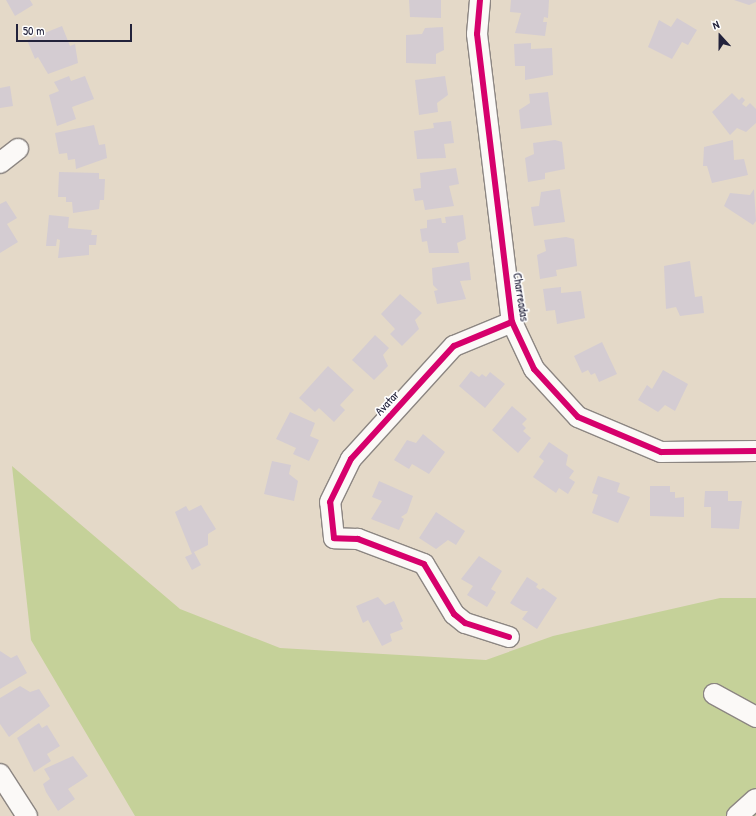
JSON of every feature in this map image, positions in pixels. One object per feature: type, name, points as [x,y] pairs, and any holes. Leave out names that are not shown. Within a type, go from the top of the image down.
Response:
[{"type":"street","name":"Charreadas","points":[[480,0],[477,34],[512,322],[534,369],[578,416],[661,452],[756,451]]},
{"type":"street","points":[[0,163],[18,149]]},
{"type":"street","name":"Avatar","points":[[509,637],[465,623],[454,614],[424,564],[358,539],[334,538],[330,502],[351,459],[454,346],[512,322]]},
{"type":"street","points":[[714,694],[756,717]]},
{"type":"street","points":[[0,774],[28,816]]},
{"type":"street","points":[[737,816],[756,799]]},
{"type":"green space","points":[[12,466],[180,609],[280,648],[486,660],[553,636],[720,598],[756,598],[756,816],[135,816],[31,640]]},
{"type":"building","points":[[6,0],[30,0],[33,5],[15,16]]},
{"type":"building","points":[[409,0],[441,0],[441,18],[410,17]]},
{"type":"building","points":[[511,0],[549,0],[548,18],[544,17],[543,22],[547,22],[545,36],[515,33],[521,13],[510,12]]},
{"type":"building","points":[[734,0],[756,0],[756,2],[749,5]]},
{"type":"building","points":[[677,18],[697,30],[688,45],[682,42],[672,59],[648,47],[659,20],[671,27]]},
{"type":"building","points":[[62,26],[70,46],[75,44],[78,63],[48,74],[38,57],[35,59],[27,40]]},
{"type":"building","points":[[443,27],[444,50],[436,54],[436,64],[406,63],[406,35],[422,34],[425,28]]},
{"type":"building","points":[[531,43],[531,49],[552,48],[553,75],[525,80],[525,66],[515,66],[514,44]]},
{"type":"building","points":[[69,76],[71,81],[85,76],[94,99],[72,107],[76,119],[57,126],[49,95],[59,91],[54,82]]},
{"type":"building","points":[[445,76],[448,95],[437,103],[438,112],[419,115],[415,80]]},
{"type":"building","points":[[10,86],[13,106],[0,108],[0,88]]},
{"type":"building","points":[[548,92],[552,125],[521,129],[519,110],[530,103],[529,94]]},
{"type":"building","points":[[732,93],[739,100],[742,97],[745,100],[742,104],[746,107],[750,103],[756,109],[756,123],[746,132],[737,128],[730,135],[712,112]]},
{"type":"building","points":[[451,121],[454,143],[444,144],[446,158],[417,159],[414,131],[434,128],[433,123]]},
{"type":"building","points":[[94,125],[99,145],[105,144],[107,158],[76,169],[75,159],[68,160],[67,153],[59,154],[55,133]]},
{"type":"building","points":[[555,140],[562,142],[565,169],[545,173],[545,179],[528,182],[525,158],[534,154],[533,143]]},
{"type":"building","points":[[733,140],[734,160],[744,159],[748,175],[712,183],[707,166],[703,166],[704,147]]},
{"type":"building","points":[[456,168],[459,184],[449,186],[454,206],[425,210],[423,200],[415,201],[413,189],[421,188],[420,173]]},
{"type":"building","points":[[59,172],[99,173],[99,179],[105,179],[104,200],[100,200],[99,209],[73,213],[72,202],[66,202],[66,197],[58,197]]},
{"type":"building","points":[[560,189],[565,222],[534,226],[531,207],[539,206],[541,192]]},
{"type":"building","points":[[754,189],[756,221],[753,225],[724,206],[730,193],[750,195]]},
{"type":"building","points":[[6,201],[17,218],[7,224],[18,242],[0,253],[0,204]]},
{"type":"building","points":[[49,215],[69,217],[68,228],[92,230],[91,235],[97,235],[96,245],[89,245],[89,255],[58,258],[60,240],[57,239],[56,246],[46,246]]},
{"type":"building","points":[[463,215],[466,239],[457,243],[459,253],[429,253],[427,241],[422,242],[420,229],[427,228],[427,220],[441,218],[442,223],[446,223],[445,217]]},
{"type":"building","points":[[566,237],[574,239],[577,266],[556,270],[557,276],[540,279],[537,255],[546,251],[544,240]]},
{"type":"building","points":[[690,261],[695,297],[702,296],[704,313],[680,316],[676,307],[666,309],[664,266]]},
{"type":"building","points":[[469,262],[471,280],[460,281],[466,299],[437,304],[434,291],[438,290],[433,285],[432,268]]},
{"type":"building","points":[[561,287],[561,293],[581,291],[585,318],[557,324],[555,310],[546,311],[543,289]]},
{"type":"building","points":[[400,294],[422,313],[415,320],[419,329],[402,346],[390,334],[395,329],[381,314]]},
{"type":"building","points":[[375,335],[389,348],[383,355],[388,366],[374,380],[352,360]]},
{"type":"building","points":[[602,342],[617,374],[599,382],[595,373],[591,375],[588,370],[582,373],[574,356]]},
{"type":"building","points":[[328,366],[354,390],[340,405],[345,410],[334,422],[319,408],[315,412],[299,398]]},
{"type":"building","points":[[663,370],[688,384],[675,411],[665,405],[658,412],[638,400],[647,385],[652,389]]},
{"type":"building","points":[[471,371],[479,377],[482,374],[486,377],[490,372],[505,384],[485,408],[459,386]]},
{"type":"building","points":[[512,406],[527,419],[522,424],[526,428],[523,431],[531,438],[518,453],[492,430]]},
{"type":"building","points":[[290,412],[315,423],[310,436],[319,440],[309,461],[293,454],[296,448],[276,439]]},
{"type":"building","points":[[423,434],[445,452],[429,474],[412,464],[409,469],[394,460],[407,440],[416,443]]},
{"type":"building","points":[[549,442],[568,455],[566,465],[574,471],[569,478],[575,482],[568,494],[559,488],[556,493],[533,477],[544,461],[539,457]]},
{"type":"building","points":[[272,461],[291,465],[289,474],[298,481],[294,501],[264,494]]},
{"type":"building","points":[[598,476],[620,483],[617,492],[630,497],[618,523],[592,513],[598,495],[592,493]]},
{"type":"building","points":[[379,481],[413,496],[407,513],[401,517],[404,519],[399,530],[371,519],[382,501],[372,497]]},
{"type":"building","points":[[650,486],[670,486],[670,492],[675,492],[675,498],[684,497],[684,517],[650,516]]},
{"type":"building","points":[[705,491],[728,491],[728,501],[742,501],[739,529],[711,528],[711,507],[704,507]]},
{"type":"building","points":[[201,505],[216,529],[208,534],[208,545],[194,552],[201,565],[192,570],[185,557],[192,554],[175,512],[186,506],[189,511]]},
{"type":"building","points":[[436,512],[465,531],[456,545],[448,540],[436,549],[419,538]]},
{"type":"building","points":[[479,556],[502,571],[491,589],[496,592],[487,607],[467,595],[473,586],[461,579]]},
{"type":"building","points":[[527,577],[538,584],[536,587],[540,590],[543,588],[557,598],[537,629],[522,619],[528,611],[523,611],[510,603]]},
{"type":"building","points":[[378,597],[385,605],[394,601],[403,621],[400,623],[403,629],[390,634],[392,641],[382,646],[368,620],[363,623],[356,606]]},
{"type":"building","points":[[0,651],[11,658],[17,655],[27,673],[0,689]]},
{"type":"building","points":[[20,686],[30,692],[39,689],[50,706],[9,737],[0,724],[0,698]]},
{"type":"building","points":[[39,723],[42,728],[47,725],[60,746],[47,754],[51,761],[34,772],[17,738]]},
{"type":"building","points":[[73,756],[88,776],[68,789],[75,799],[58,811],[46,792],[43,784],[50,779],[44,769]]},
{"type":"cycle path","points":[[480,0],[477,34],[512,322],[534,369],[578,417],[661,452],[756,451]]},
{"type":"cycle path","points":[[509,637],[465,623],[454,614],[424,564],[358,539],[334,538],[330,502],[351,459],[454,346],[512,322]]}]
